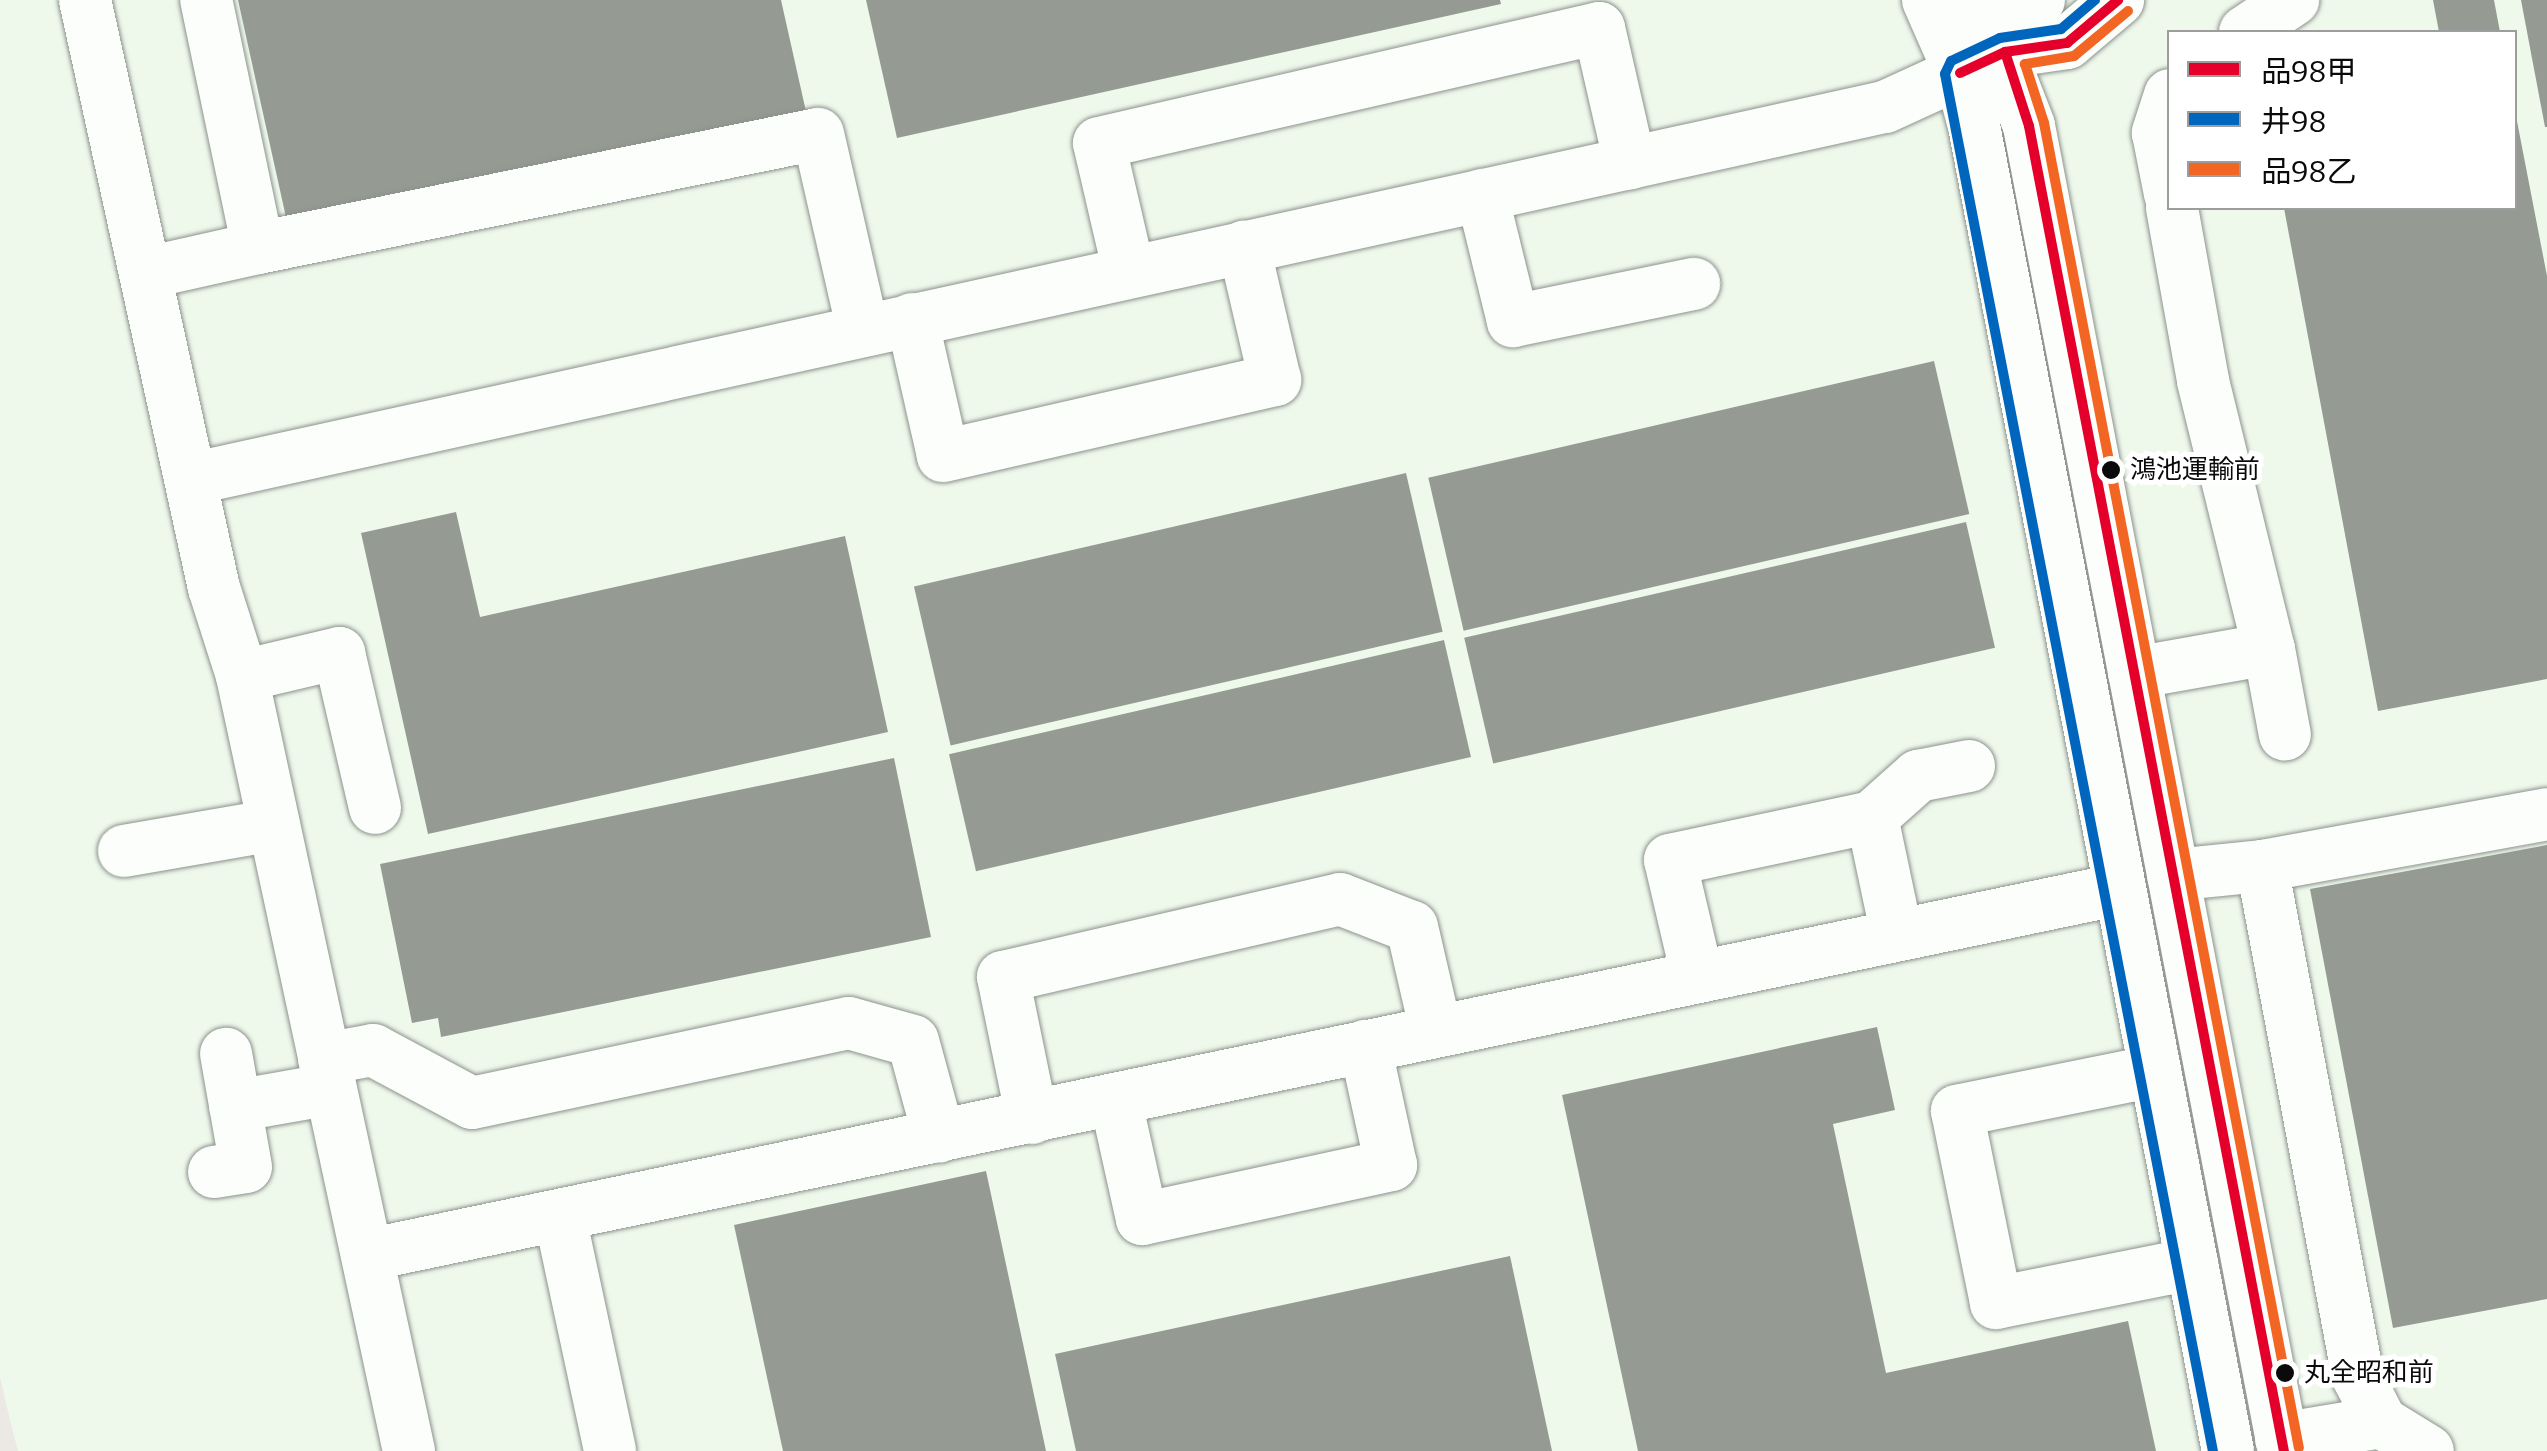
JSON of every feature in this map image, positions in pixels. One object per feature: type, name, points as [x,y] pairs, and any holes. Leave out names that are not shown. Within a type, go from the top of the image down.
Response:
[{"type":"street","points":[[85,0],[214,588],[242,676],[409,1451]]},
{"type":"street","points":[[206,0],[258,248]]},
{"type":"street","points":[[1928,0],[2029,126],[2282,1445],[2381,1422]]},
{"type":"street","points":[[1980,0],[1982,63],[2120,889],[2228,1451]]},
{"type":"street","points":[[1982,63],[2039,0]]},
{"type":"street","points":[[191,479],[1884,107],[1982,63],[2068,44],[2118,0]]},
{"type":"street","points":[[2248,30],[2294,0]]},
{"type":"street","points":[[1129,272],[1099,143],[1596,14],[1630,163]]},
{"type":"street","points":[[2167,104],[2158,132],[2167,178]]},
{"type":"street","points":[[146,273],[818,134],[887,324],[943,456],[1274,380],[1244,247]]},
{"type":"street","points":[[1482,195],[1513,321],[1694,284]]},
{"type":"street","points":[[2172,210],[2203,381],[2285,735]]},
{"type":"street","points":[[2134,673],[2268,649]]},
{"type":"street","points":[[242,676],[340,654],[374,808]]},
{"type":"street","points":[[1697,976],[1670,860],[1872,816],[1918,776],[1969,766]]},
{"type":"street","points":[[2173,875],[2262,866],[2547,814]]},
{"type":"street","points":[[1872,816],[1896,931]]},
{"type":"street","points":[[124,851],[274,825]]},
{"type":"street","points":[[2262,866],[2358,1377],[2381,1422],[2428,1451]]},
{"type":"street","points":[[367,1255],[1116,1102],[1896,931],[2120,889]]},
{"type":"street","points":[[1032,1118],[1002,977],[1340,898],[1412,927],[1436,1031]]},
{"type":"street","points":[[235,1106],[328,1074],[373,1050],[472,1103],[849,1023],[913,1041],[939,1137]]},
{"type":"street","points":[[1116,1102],[1142,1219],[1391,1165],[1366,1046]]},
{"type":"street","points":[[214,1172],[246,1167],[226,1054]]},
{"type":"street","points":[[2155,1071],[1957,1111],[1996,1303],[2192,1264]]},
{"type":"street","points":[[560,1218],[610,1451]]},
{"type":"shaded area","points":[[0,1377],[10,1420],[18,1451],[0,1451]]},
{"type":"building","points":[[238,0],[781,0],[807,116],[289,231]]},
{"type":"building","points":[[866,0],[1500,0],[1501,4],[897,138]]},
{"type":"building","points":[[2433,0],[2494,0],[2500,30],[2439,30]]},
{"type":"building","points":[[2521,0],[2547,0],[2547,127],[2545,127]]},
{"type":"building","points":[[2517,121],[2547,276],[2547,679],[2378,711],[2284,210],[2517,210]]},
{"type":"building","points":[[1934,361],[1969,514],[1464,631],[1428,478]]},
{"type":"building","points":[[1406,473],[1443,632],[951,745],[914,587]]},
{"type":"building","points":[[456,512],[480,617],[845,536],[888,732],[428,834],[361,533]]},
{"type":"building","points":[[1966,522],[1995,648],[1493,764],[1464,638]]},
{"type":"building","points":[[1444,640],[1471,757],[976,871],[949,754]]},
{"type":"building","points":[[894,758],[931,937],[441,1037],[438,1018],[412,1023],[380,864]]},
{"type":"building","points":[[2547,845],[2547,1299],[2393,1328],[2310,889]]},
{"type":"building","points":[[1877,1027],[1895,1110],[1833,1124],[1886,1373],[2128,1321],[2156,1451],[1638,1451],[1562,1095]]},
{"type":"building","points":[[986,1171],[1046,1451],[783,1451],[734,1225]]},
{"type":"building","points":[[1510,1256],[1552,1451],[1076,1451],[1055,1354]]},
{"type":"transit line","name":"井98","points":[[2095,0],[2061,29],[2000,38],[1951,61],[1945,74],[2213,1451]]},
{"type":"transit line","name":"品98甲","points":[[1960,73],[2005,52],[2067,43],[2118,0]]},
{"type":"transit line","name":"品98乙","points":[[2128,11],[2074,56],[2025,64],[2044,123],[2299,1448]]},
{"type":"transit line","name":"品98甲","points":[[2005,52],[2029,126],[2284,1451]]},
{"type":"place","name":"鴻池運輸前","points":[[2111,470]]},
{"type":"place","name":"丸全昭和前","points":[[2285,1373]]}]
